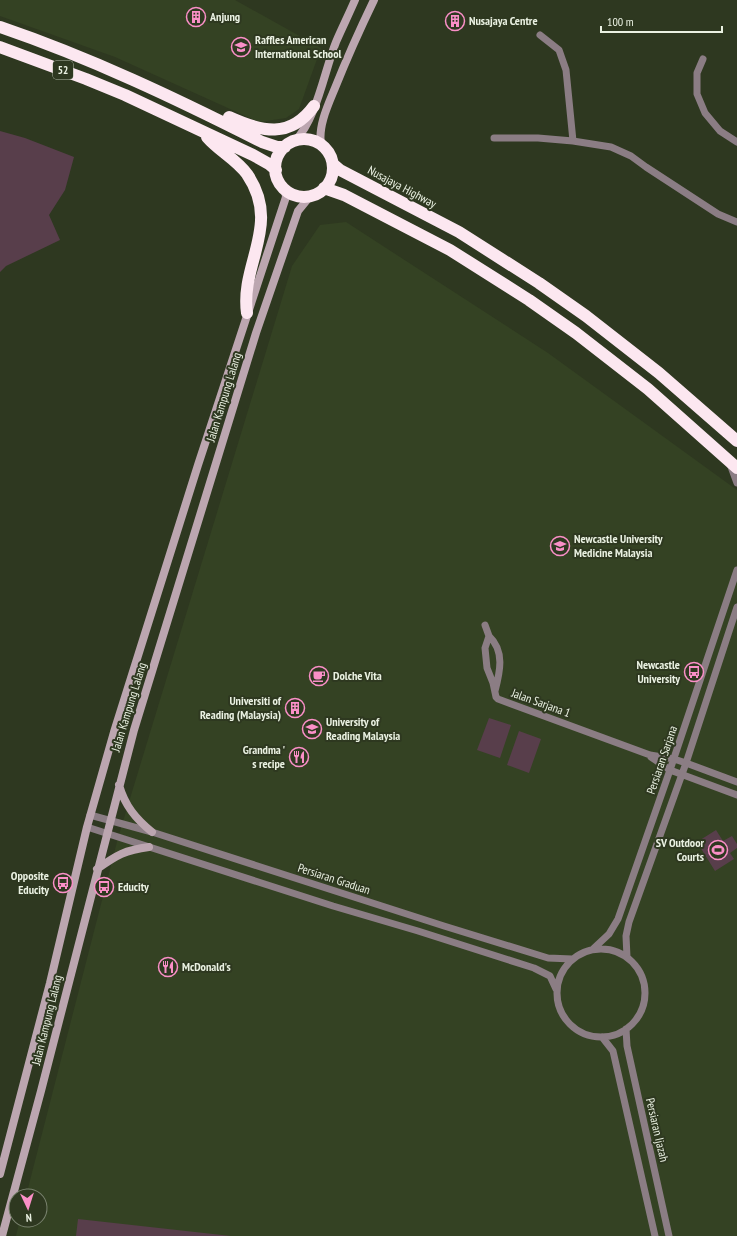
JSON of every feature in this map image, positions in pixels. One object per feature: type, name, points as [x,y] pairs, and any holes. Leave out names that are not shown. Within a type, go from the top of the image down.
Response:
[{"type":"highway","name":"52","points":[[0,27],[100,66],[164,94],[262,142],[277,147],[290,144]]},
{"type":"highway","name":"52","points":[[0,47],[125,95],[264,161],[276,170]]},
{"type":"highway","points":[[197,110],[222,114],[253,127],[281,130],[293,125],[304,117],[314,106]]},
{"type":"highway","points":[[203,131],[218,148],[233,159],[246,173],[255,187],[260,202],[260,236],[248,282],[245,301],[246,313]]},
{"type":"highway","points":[[304,139],[310,140],[321,144],[329,153],[333,164],[332,176],[324,188],[317,193],[299,196],[285,189],[280,182],[276,170],[277,159],[290,144],[304,139]]},
{"type":"highway","name":"Nusajaya Highway","points":[[333,164],[340,170],[459,232],[539,283],[586,316],[659,373],[737,441]]},
{"type":"highway","points":[[324,188],[344,194],[450,250],[529,300],[576,333],[648,389],[733,465]]},
{"type":"main road","points":[[290,144],[305,129],[336,42],[355,0]]},
{"type":"main road","points":[[321,144],[321,132],[328,104],[348,55],[374,0]]},
{"type":"main road","name":"Jalan Kampung Lalang","points":[[0,1174],[50,983],[90,815],[114,732],[246,313],[286,197],[285,189]]},
{"type":"main road","name":"Jalan Kampung Lalang","points":[[2,1236],[134,730],[256,333],[298,212],[311,195]]},
{"type":"main road","points":[[119,785],[122,796],[128,808],[139,821],[152,832]]},
{"type":"main road","points":[[97,870],[115,856],[124,852],[149,847]]},
{"type":"street","points":[[540,35],[559,50],[566,70],[573,141]]},
{"type":"street","points":[[703,59],[698,73],[697,94],[705,113],[720,131],[737,142]]},
{"type":"street","points":[[494,138],[538,138],[573,141],[611,147],[631,156],[646,168],[718,214],[737,222]]},
{"type":"street","points":[[733,465],[737,483]]},
{"type":"street","name":"Persiaran Sarjana","points":[[594,949],[609,934],[618,919],[674,759],[737,570]]},
{"type":"street","name":"Persiaran Sarjana","points":[[627,957],[626,936],[629,922],[686,763],[737,607]]},
{"type":"street","name":"Jalan Sarjana 1","points":[[485,625],[489,636],[485,648],[487,668],[496,697],[498,699],[650,755]]},
{"type":"street","points":[[489,636],[497,644],[499,652],[500,671],[495,693]]},
{"type":"street","points":[[650,755],[674,759],[737,782]]},
{"type":"street","points":[[650,755],[670,770],[737,795]]},
{"type":"street","name":"Persiaran Graduan","points":[[90,815],[152,832],[548,958],[572,959]]},
{"type":"street","points":[[87,827],[333,906],[534,968],[550,976],[556,989],[560,1010],[565,1019],[572,1027],[586,1034],[602,1037],[615,1034],[626,1029],[636,1019],[643,1007],[645,993],[643,979],[637,967],[627,957],[617,951],[605,948],[582,952],[572,959],[564,968],[556,989]]},
{"type":"street","points":[[168,853],[173,839]]},
{"type":"street","name":"Persiaran Ijazah","points":[[626,1029],[627,1046],[669,1236]]},
{"type":"street","points":[[602,1037],[613,1051],[655,1236]]},
{"type":"shaded area","points":[[0,0],[235,0],[321,48],[299,109],[286,118],[259,122],[115,57],[0,16]]},
{"type":"shaded area","points":[[0,131],[25,138],[74,157],[65,190],[49,215],[60,240],[6,266],[0,272]]},
{"type":"shaded area","points":[[346,222],[548,353],[737,490],[737,1236],[16,1236],[18,1228],[48,1228],[48,1188],[28,1188],[118,838],[292,266],[320,225]]},
{"type":"shaded area","points":[[489,718],[511,725],[500,758],[477,750]]},
{"type":"shaded area","points":[[519,731],[541,739],[529,773],[507,765]]},
{"type":"shaded area","name":"SV Outdoor Courts","points":[[716,830],[723,841],[732,836],[737,844],[737,848],[730,853],[734,859],[715,871],[697,842]]},
{"type":"shaded area","points":[[78,1219],[231,1236],[76,1236]]},
{"type":"place","name":"Anjung","points":[[196,17]]},
{"type":"place","name":"Nusajaya Centre","points":[[455,21]]},
{"type":"place","name":"Raffles American International School","points":[[241,47]]},
{"type":"place","name":"Newcastle University Medicine Malaysia","points":[[560,546]]},
{"type":"place","name":"Newcastle University","points":[[694,672]]},
{"type":"place","name":"Dolche Vita","points":[[319,676]]},
{"type":"place","name":"Universiti of Reading (Malaysia)","points":[[295,708]]},
{"type":"place","name":"University of Reading Malaysia","points":[[312,729]]},
{"type":"place","name":"Grandma ' s recipe","points":[[299,757]]},
{"type":"place","name":"SV Outdoor Courts","points":[[718,850]]},
{"type":"place","name":"Opposite Educity","points":[[63,883]]},
{"type":"place","name":"Educity","points":[[104,887]]},
{"type":"place","name":"McDonald's","points":[[168,967]]}]
